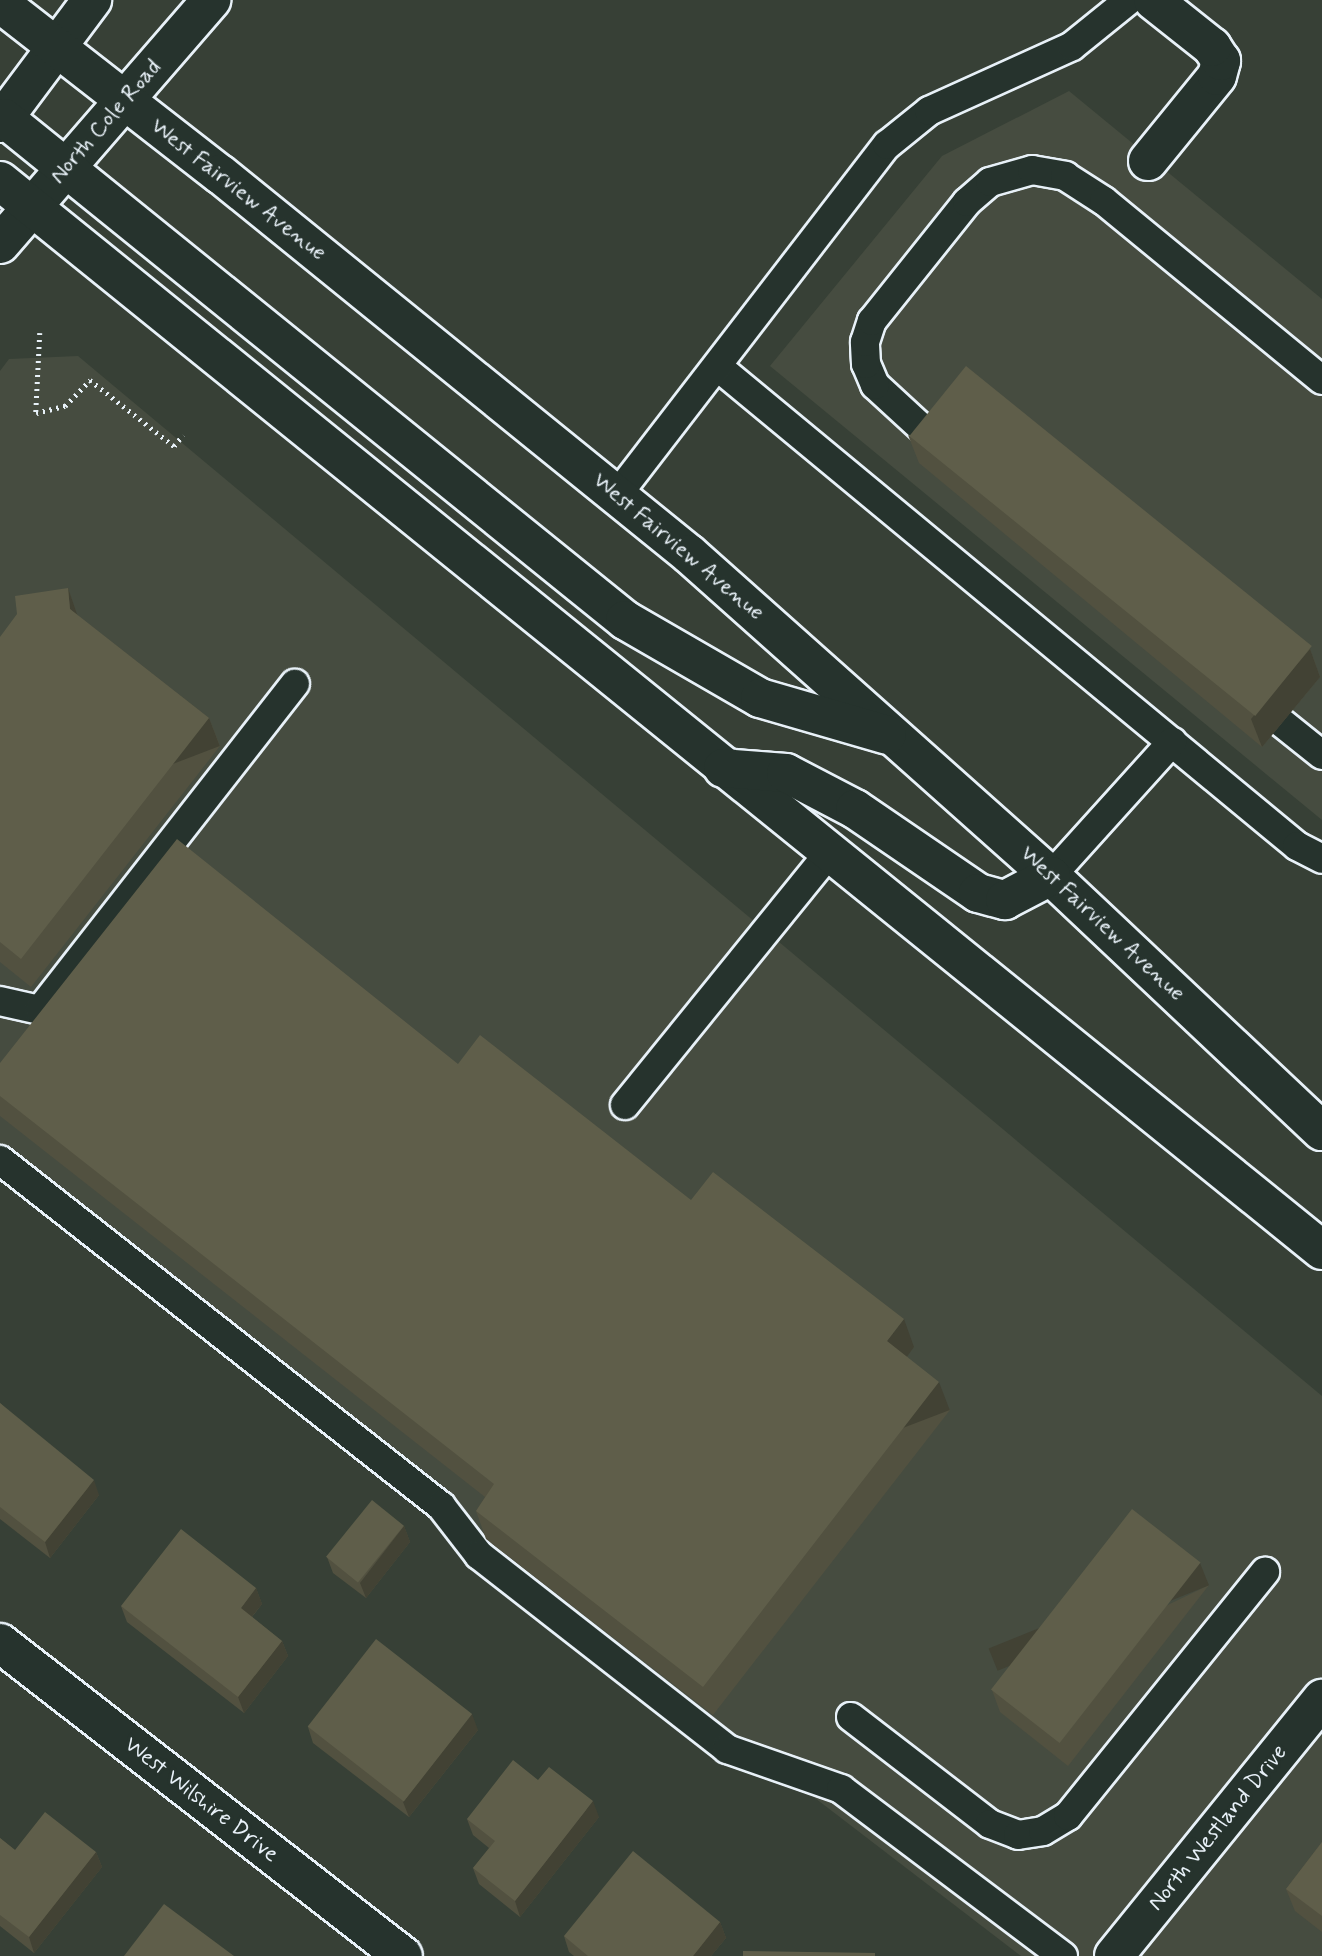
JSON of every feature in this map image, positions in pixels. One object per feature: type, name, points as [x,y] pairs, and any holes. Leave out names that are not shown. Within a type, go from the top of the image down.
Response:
[{"type":"main road","points":[[92,0],[5,109],[72,160],[625,620],[760,698],[899,739]]},
{"type":"main road","name":"North Cole Road","points":[[0,244],[211,0]]},
{"type":"main road","points":[[1148,161],[1217,76],[1222,61],[1212,47],[1153,0]]},
{"type":"main road","name":"West Fairview Avenue","points":[[0,3],[617,495],[899,739],[1051,876],[1322,1131]]},
{"type":"main road","points":[[0,181],[1322,1250]]},
{"type":"main road","points":[[723,768],[786,773],[855,809],[978,894],[1005,901],[1051,876]]},
{"type":"main road","name":"West Wilshire Drive","points":[[0,1643],[402,1956]]},
{"type":"main road","name":"North Westland Drive","points":[[1114,1956],[1322,1699]]},
{"type":"lane","points":[[617,495],[887,145],[929,111],[1072,46],[1129,0]]},
{"type":"lane","points":[[937,442],[875,385],[866,364],[865,342],[872,321],[967,202],[990,182],[1032,170],[1065,176],[1104,201],[1322,380]]},
{"type":"lane","points":[[717,366],[1297,846],[1322,859]]},
{"type":"lane","points":[[0,1002],[40,1010],[295,684]]},
{"type":"lane","points":[[1282,723],[1322,755]]},
{"type":"lane","points":[[1051,876],[1172,742]]},
{"type":"lane","points":[[625,1105],[829,853]]},
{"type":"lane","points":[[0,1160],[441,1506],[479,1555],[727,1749],[841,1789],[1063,1956]]},
{"type":"lane","points":[[851,1717],[990,1824],[1018,1835],[1043,1831],[1068,1816],[1265,1572]]},
{"type":"path","points":[[40,333],[36,413],[65,406],[90,380],[174,446],[183,435]]},
{"type":"shaded area","points":[[1069,91],[1322,299],[1322,820],[770,366],[942,156]]},
{"type":"shaded area","points":[[78,356],[1322,1396],[1322,1956],[1021,1956],[0,1173],[0,371],[9,359]]},
{"type":"building","points":[[966,366],[1312,646],[1255,716],[909,436]]},
{"type":"building","points":[[68,588],[70,609],[209,718],[21,959],[0,942],[0,637],[17,614],[15,596]]},
{"type":"building","points":[[177,839],[458,1064],[480,1035],[691,1200],[713,1172],[904,1319],[887,1341],[939,1382],[703,1687],[476,1511],[494,1484],[0,1096],[0,1063]]},
{"type":"building","points":[[0,1403],[94,1480],[45,1542],[0,1507]]},
{"type":"building","points":[[372,1500],[404,1526],[358,1583],[326,1557]]},
{"type":"building","points":[[1132,1509],[1201,1563],[1060,1743],[991,1689]]},
{"type":"building","points":[[181,1529],[256,1588],[241,1608],[282,1641],[238,1697],[121,1606]]},
{"type":"building","points":[[376,1639],[472,1714],[404,1802],[308,1726]]},
{"type":"building","points":[[513,1760],[538,1780],[549,1767],[593,1801],[515,1901],[473,1868],[495,1841],[467,1819]]},
{"type":"building","points":[[45,1812],[96,1852],[29,1937],[0,1915],[0,1838],[15,1850]]},
{"type":"building","points":[[1322,1842],[1322,1916],[1286,1889]]},
{"type":"building","points":[[633,1851],[720,1922],[693,1956],[588,1956],[564,1936]]},
{"type":"building","points":[[164,1904],[234,1956],[124,1956]]},
{"type":"building","points":[[743,1951],[875,1953],[875,1956],[743,1956]]}]
